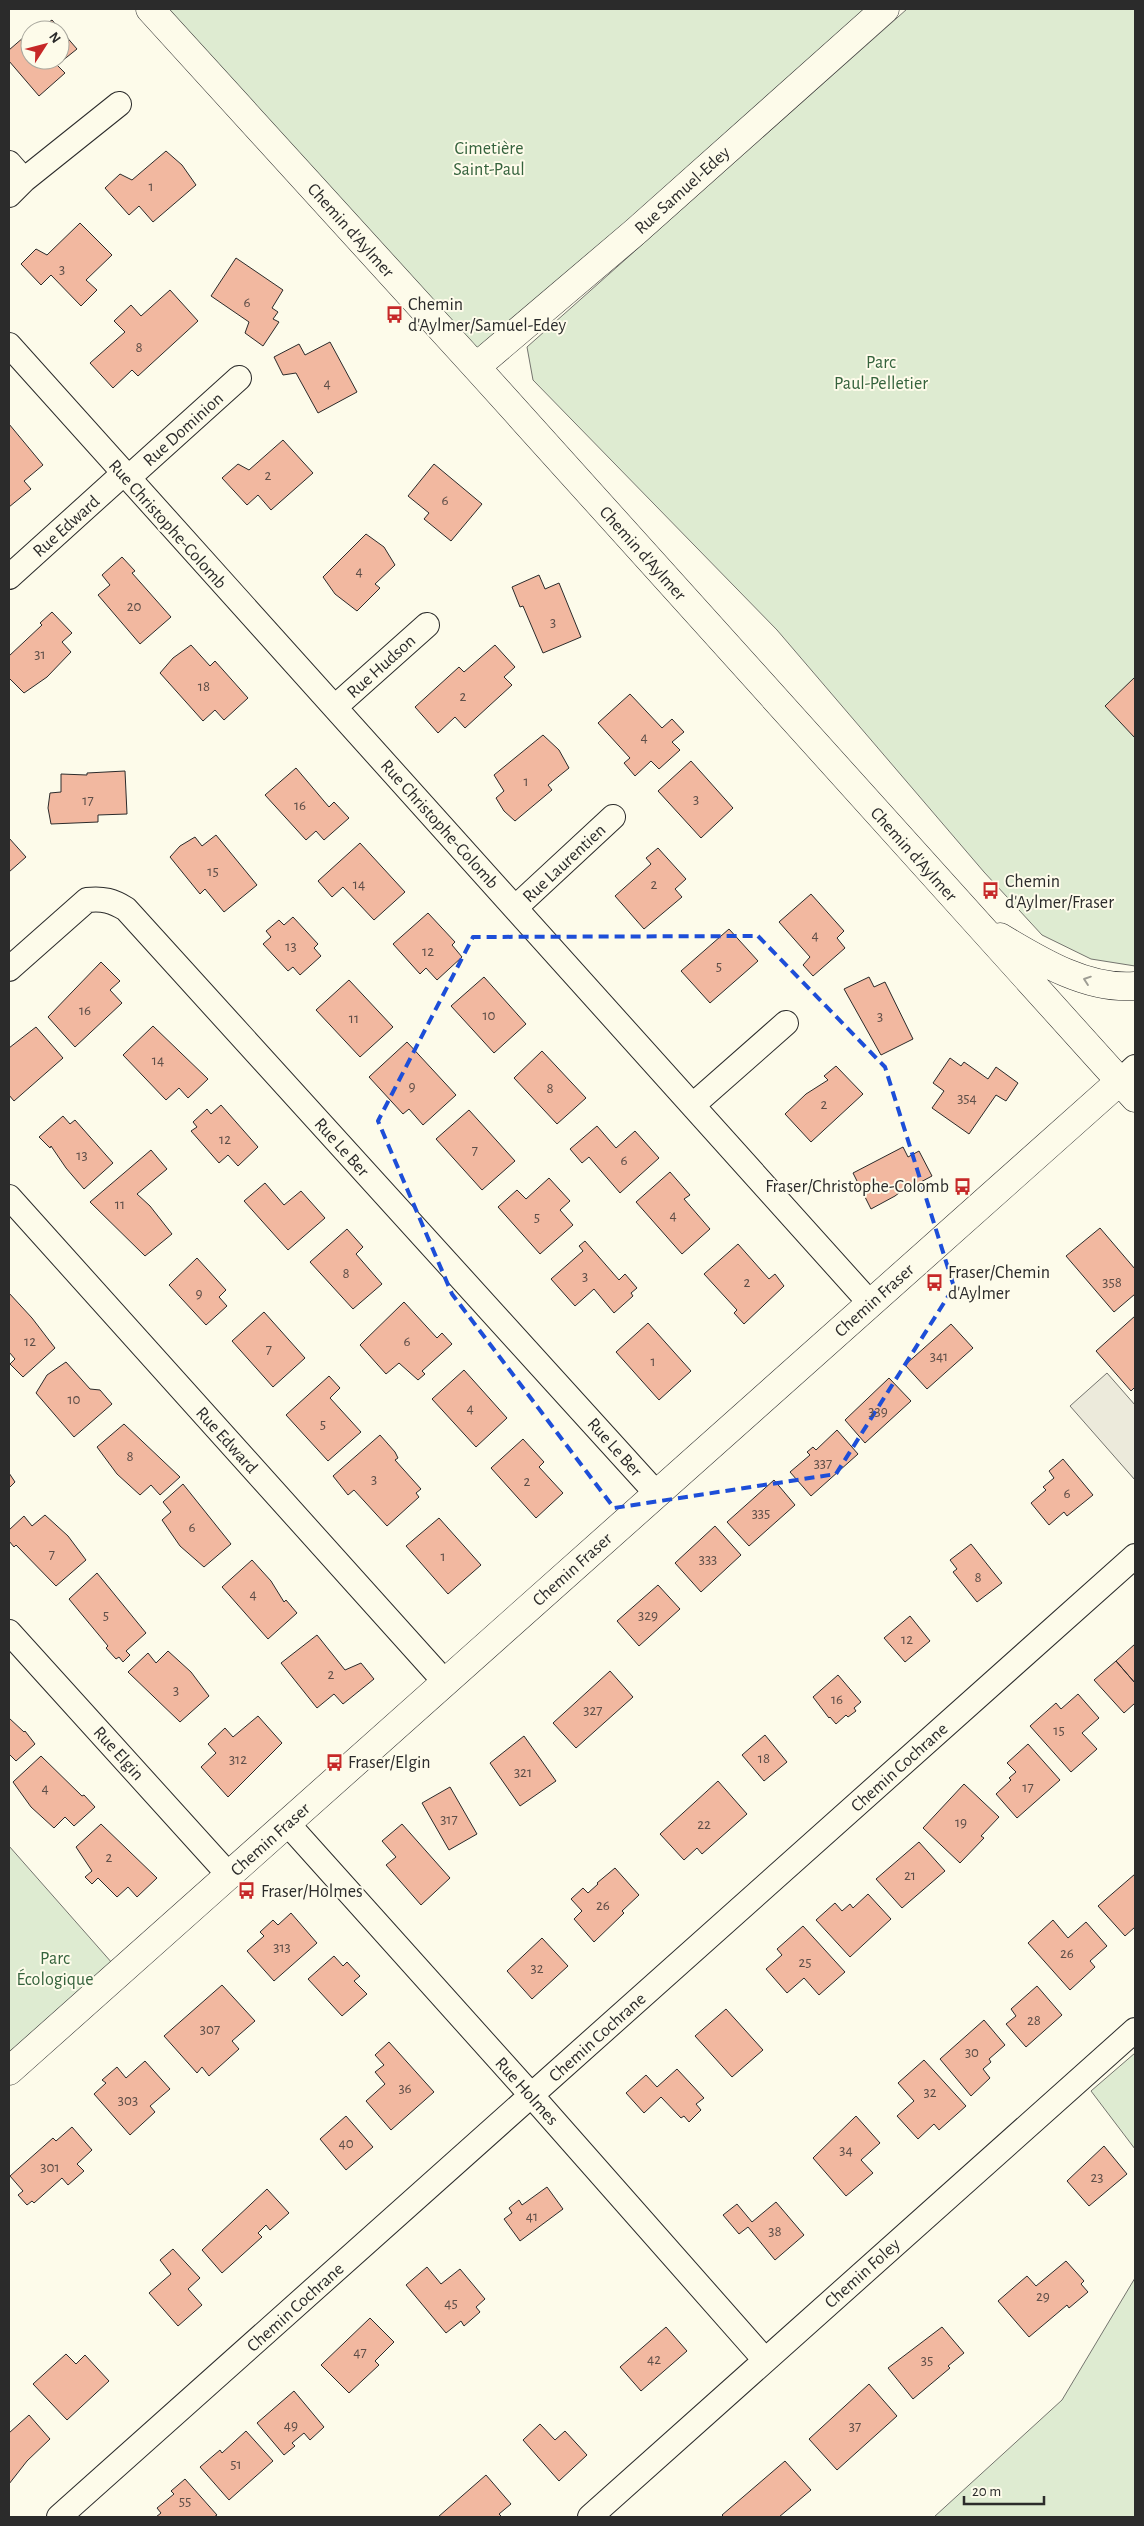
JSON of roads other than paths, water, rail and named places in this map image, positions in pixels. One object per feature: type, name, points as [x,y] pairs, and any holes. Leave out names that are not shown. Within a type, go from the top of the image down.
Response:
[{"type":"street","name":"Chemin d'Aylmer","points":[[150,9],[476,367],[973,920],[1130,1082]]},
{"type":"street","name":"Rue Samuel-Edey","points":[[476,367],[635,232],[885,9]]},
{"type":"street","points":[[14,179],[119,104]]},
{"type":"street","name":"Rue Christophe-Colomb","points":[[9,345],[125,477],[335,706],[870,1303]]},
{"type":"street","name":"Rue Dominion","points":[[125,477],[239,378]]},
{"type":"street","name":"Rue Edward","points":[[9,577],[125,477]]},
{"type":"street","name":"Rue Hudson","points":[[335,706],[427,625]]},
{"type":"street","name":"Rue Laurentien","points":[[516,908],[612,817]]},
{"type":"street","name":"Rue Le Ber","points":[[9,969],[87,900],[100,898],[114,901],[126,908],[657,1494]]},
{"type":"street","points":[[973,920],[1034,958],[1071,974],[1098,983],[1135,986]]},
{"type":"street","points":[[693,1105],[786,1023]]},
{"type":"street","name":"Chemin Fraser","points":[[9,2071],[870,1303],[1130,1082]]},
{"type":"street","name":"Rue Edward","points":[[9,1197],[445,1682]]},
{"type":"street","name":"Chemin Cochrane","points":[[59,2517],[1135,1556]]},
{"type":"street","name":"Rue Elgin","points":[[9,1632],[229,1875]]},
{"type":"street","name":"Rue Holmes","points":[[287,1824],[532,2096],[765,2360]]},
{"type":"street","name":"Chemin Foley","points":[[590,2517],[1135,2030]]},
{"type":"place","name":"Chemin d'Aylmer/Samuel-Edey","points":[[394,314]]},
{"type":"place","name":"Chemin d'Aylmer/Fraser","points":[[991,891]]},
{"type":"place","name":"Fraser/Christophe-Colomb","points":[[963,1186]]},
{"type":"place","name":"Fraser/Chemin d'Aylmer","points":[[934,1282]]},
{"type":"place","name":"Fraser/Elgin","points":[[334,1762]]},
{"type":"place","name":"Fraser/Holmes","points":[[247,1891]]},
{"type":"park label","name":"Cimetière Saint-Paul","points":[[489,158]]},
{"type":"park label","name":"Parc Paul-Pelletier","points":[[881,372]]},
{"type":"park label","name":"Parc Écologique","points":[[55,1968]]}]
